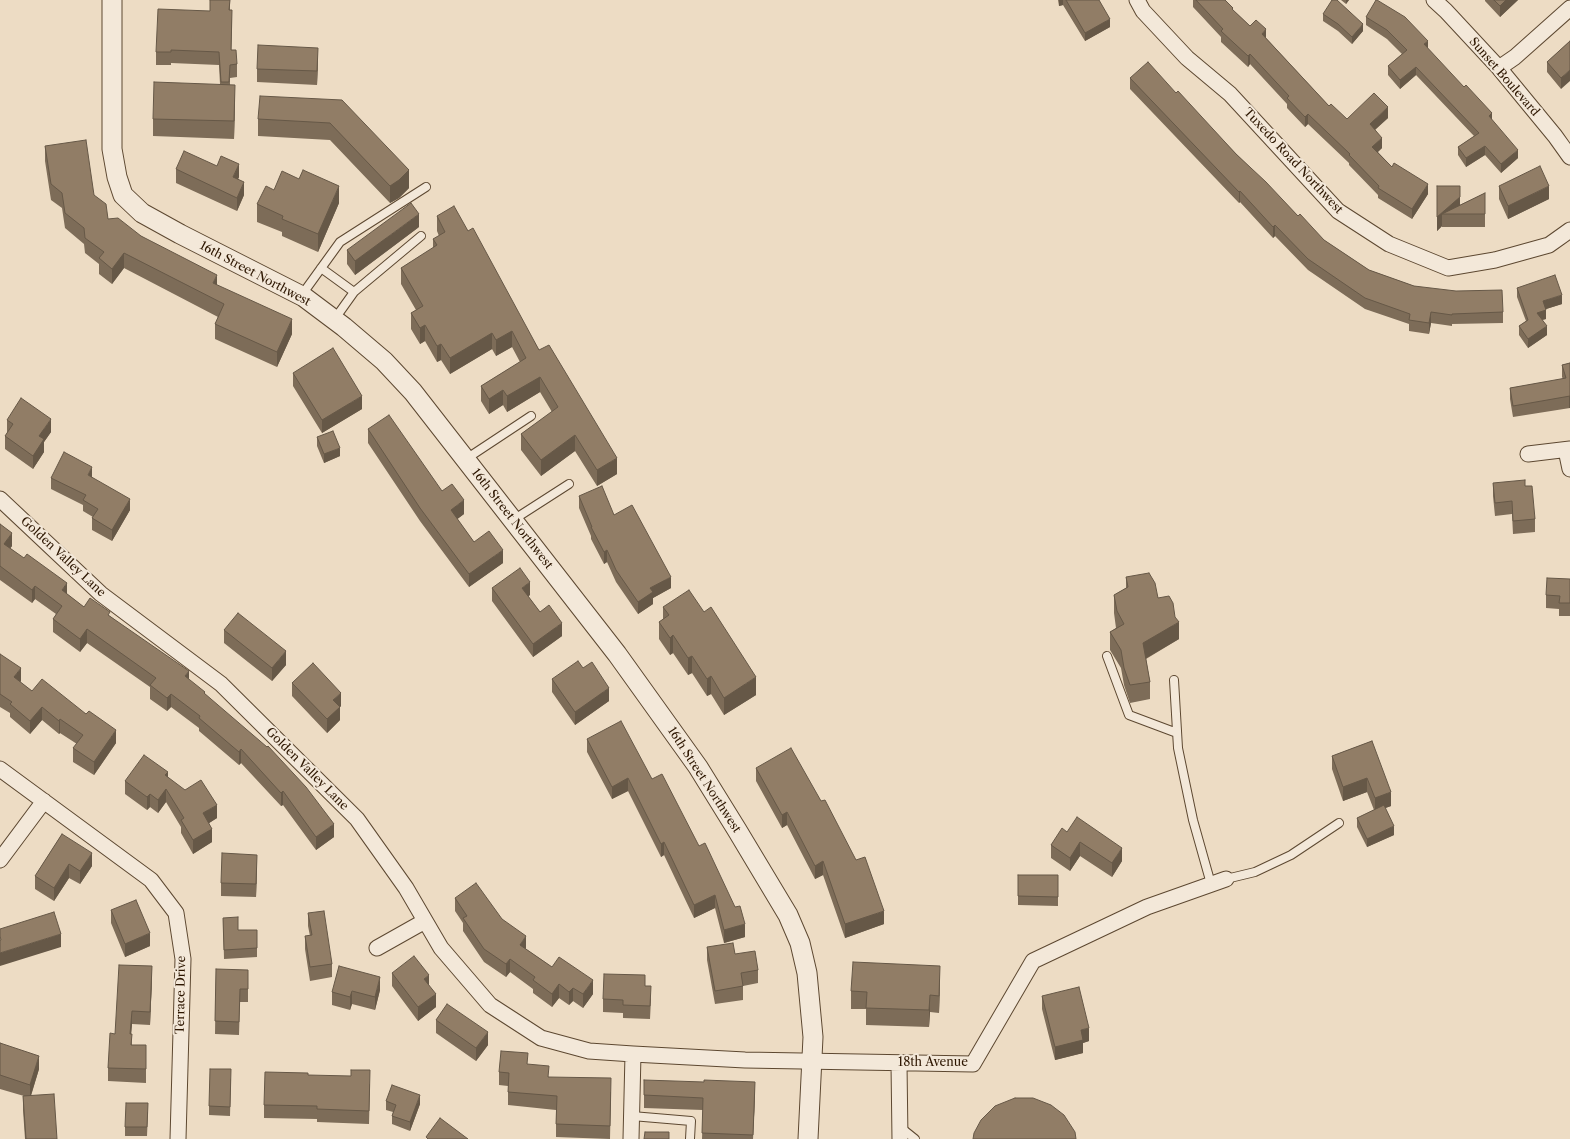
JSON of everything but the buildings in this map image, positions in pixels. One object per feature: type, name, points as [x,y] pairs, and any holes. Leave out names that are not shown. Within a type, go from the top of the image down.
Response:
[{"type":"street","name":"16th Street Northwest","points":[[112,0],[112,149],[117,177],[123,195],[142,213],[301,296],[334,320],[384,361],[413,392],[617,654],[698,767],[788,915],[800,943],[807,972],[812,1037],[808,1139]]},
{"type":"street","name":"Tuxedo Road Northwest","points":[[1138,0],[1143,11],[1187,58],[1230,94],[1338,211],[1389,244],[1448,268],[1494,260],[1549,245],[1570,230]]},
{"type":"street","name":"Sunset Boulevard","points":[[1434,0],[1499,68],[1555,136],[1570,158]]},
{"type":"street","points":[[1499,68],[1515,57],[1570,8]]},
{"type":"street","points":[[1528,454],[1568,450],[1570,468]]},
{"type":"street","name":"Golden Valley Lane","points":[[0,499],[101,594],[221,684],[357,818],[406,888],[441,948],[490,1005],[541,1038],[589,1051]]},
{"type":"street","name":"Terrace Drive","points":[[0,769],[151,880],[176,913],[183,958],[178,1139]]},
{"type":"street","points":[[0,860],[44,800]]},
{"type":"street","name":"18th Avenue","points":[[589,1051],[811,1062],[973,1064],[1033,961],[1147,907],[1226,879]]},
{"type":"street","points":[[377,948],[425,921]]},
{"type":"street","points":[[631,1139],[633,1054]]},
{"type":"street","points":[[899,1064],[900,1133]]},
{"type":"lane","points":[[301,296],[340,242],[426,187]]},
{"type":"lane","points":[[334,320],[354,292],[421,236]]},
{"type":"lane","points":[[321,268],[354,292]]},
{"type":"lane","points":[[466,460],[531,416]]},
{"type":"lane","points":[[513,520],[569,484]]},
{"type":"lane","points":[[1107,656],[1129,714],[1177,733]]},
{"type":"lane","points":[[1174,680],[1178,748],[1193,820],[1211,884]]},
{"type":"lane","points":[[1226,879],[1255,872],[1291,855],[1339,823]]},
{"type":"lane","points":[[632,1116],[691,1121],[690,1139]]},
{"type":"lane","points":[[900,1133],[915,1139]]}]
